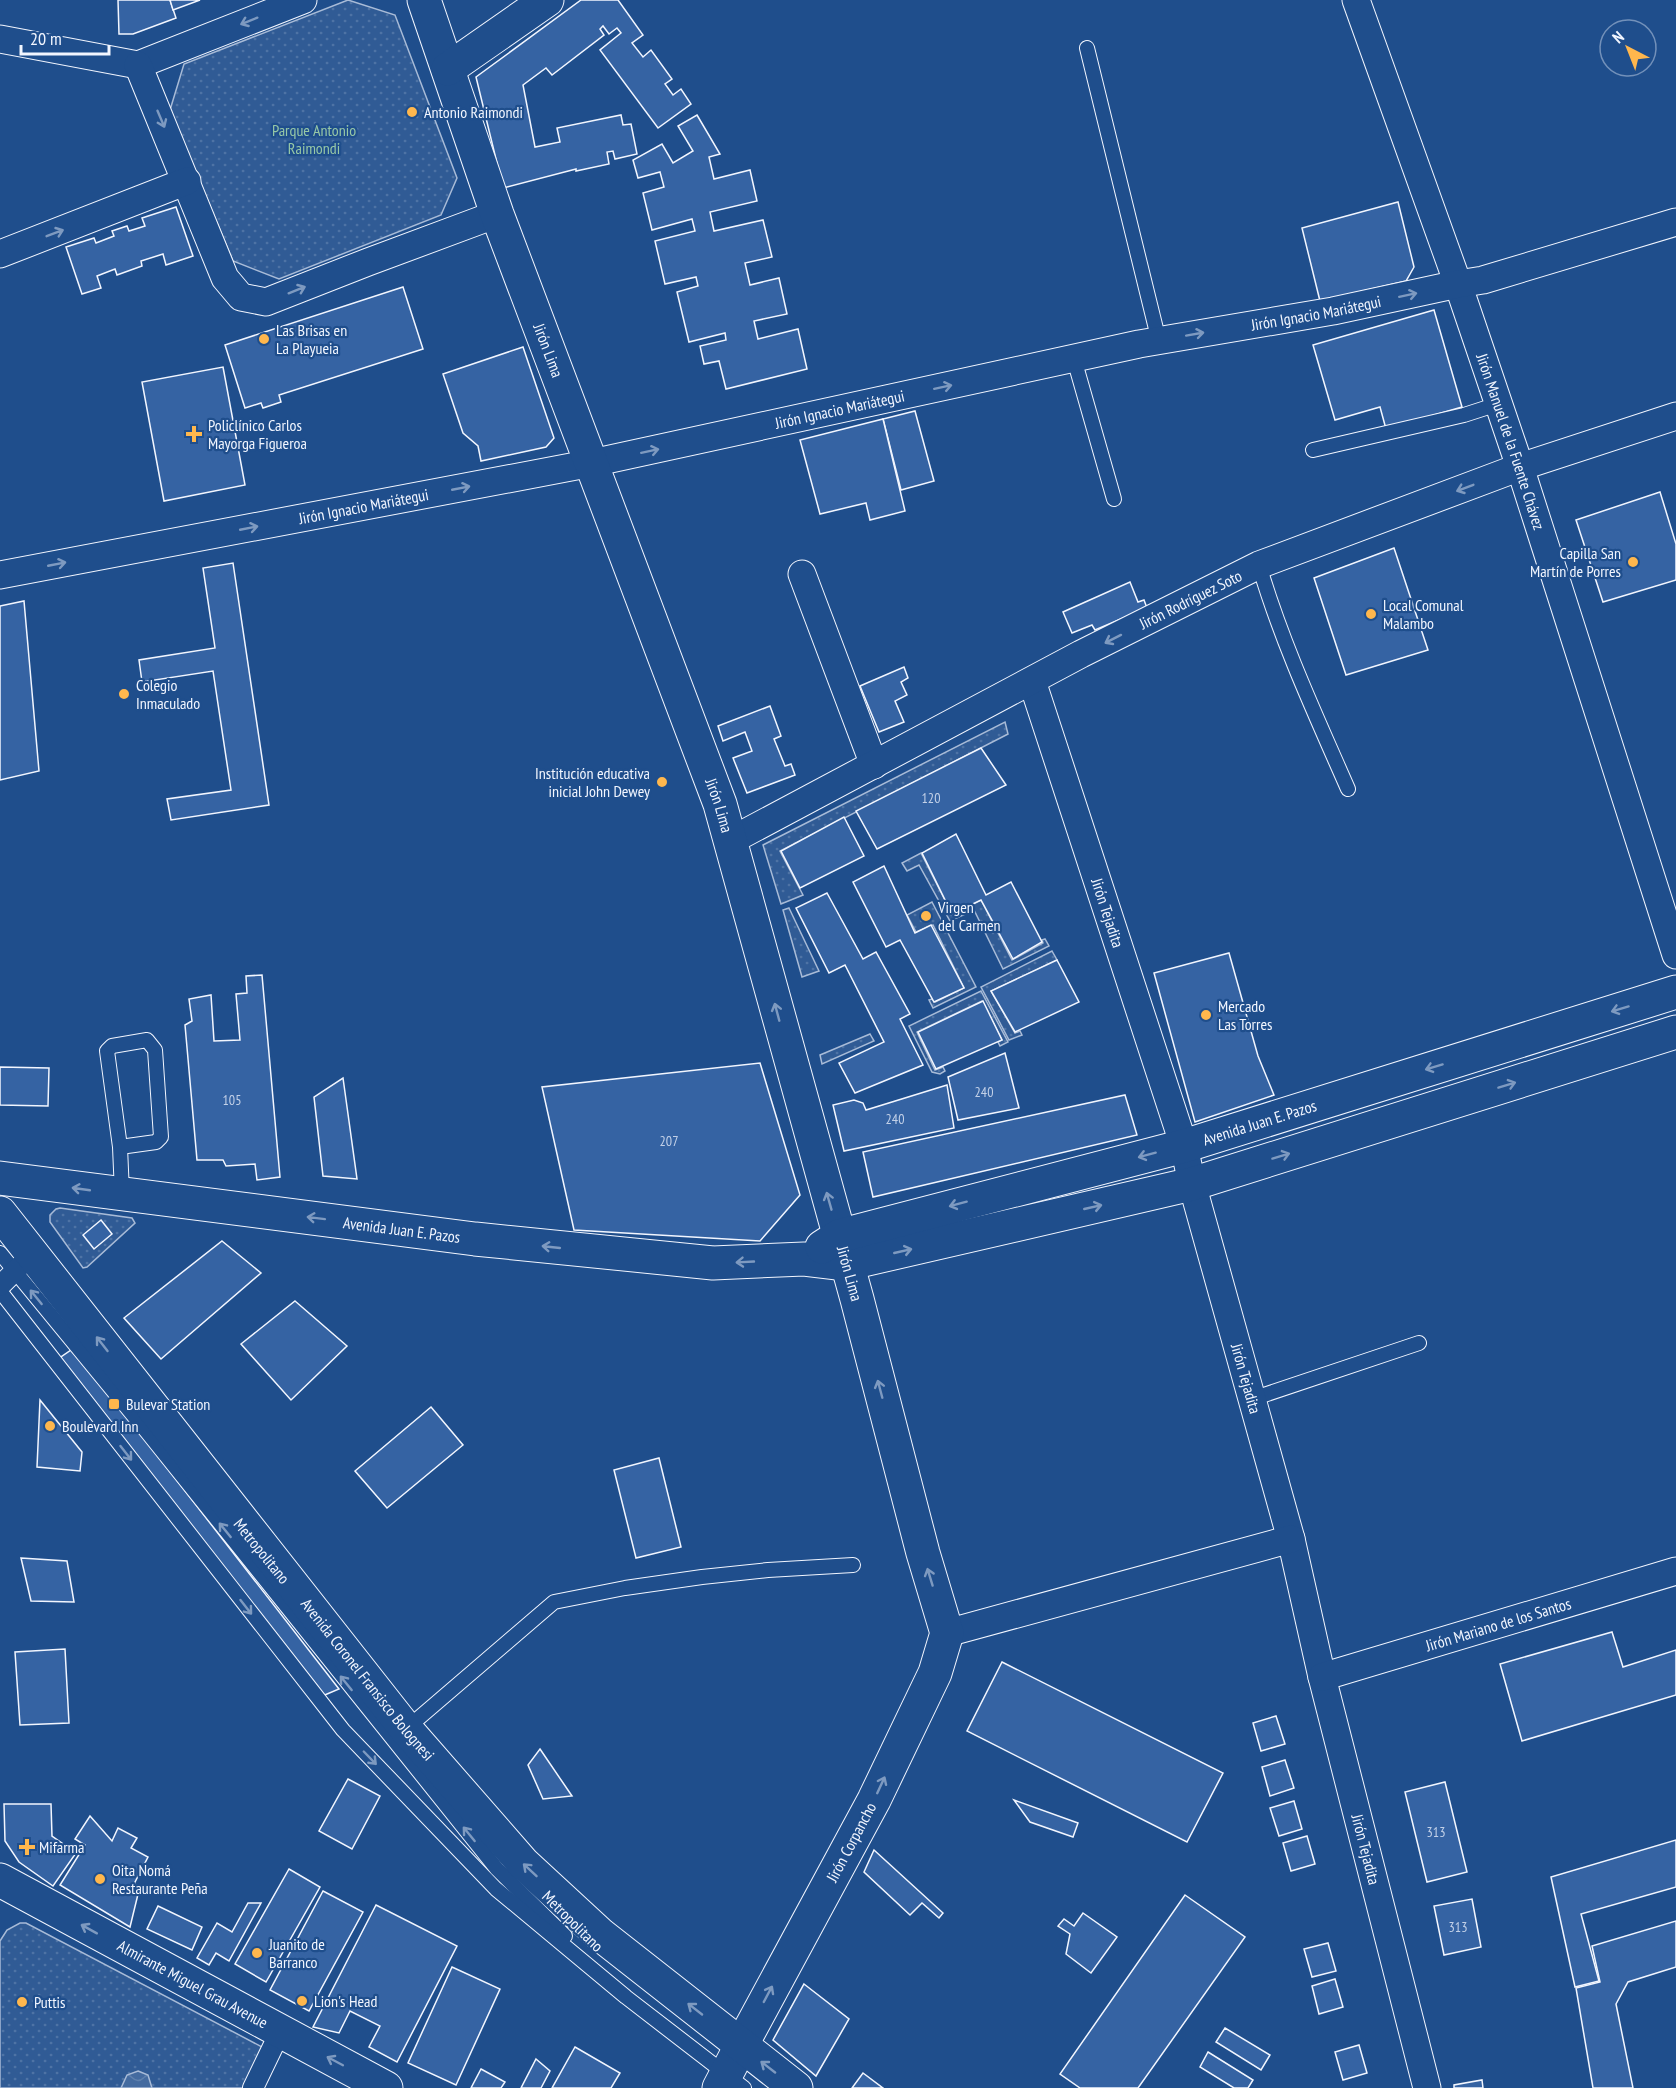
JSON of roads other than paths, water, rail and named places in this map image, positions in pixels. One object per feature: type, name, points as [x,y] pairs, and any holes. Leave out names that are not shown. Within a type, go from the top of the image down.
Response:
[{"type":"street","points":[[0,39],[138,65],[303,0]]},
{"type":"street","name":"Jirón Lima","points":[[424,0],[497,214],[720,804],[857,1299],[923,1553],[947,1633]]},
{"type":"street","points":[[448,69],[547,0]]},
{"type":"street","name":"Jirón Manuel de la Fuente Chávez","points":[[1356,0],[1458,284],[1520,467],[1676,955]]},
{"type":"street","points":[[138,65],[225,278],[241,297],[266,302],[497,214]]},
{"type":"street","points":[[0,254],[187,181]]},
{"type":"street","name":"Jirón Ignacio Mariátegui","points":[[0,575],[592,463],[1159,340],[1333,311],[1483,280],[1676,222]]},
{"type":"street","name":"Jirón Rodríguez Soto","points":[[730,841],[1032,681],[1259,566],[1520,467],[1676,416]]},
{"type":"street","points":[[802,574],[874,765]]},
{"type":"street","name":"Jirón Tejadita","points":[[1032,681],[1184,1146],[1192,1184],[1292,1539],[1322,1677],[1427,2088]]},
{"type":"street","name":"Avenida Juan E. Pazos","points":[[0,1178],[475,1239],[713,1263],[804,1259],[842,1250],[1184,1146],[1676,992]]},
{"type":"street","points":[[842,1250],[1192,1184],[1676,1032]]},
{"type":"street","name":"Avenida Coronel Fransisco Bolognesi","points":[[0,1213],[23,1262],[406,1729],[523,1863],[601,1935],[796,2088]]},
{"type":"street","points":[[0,1286],[23,1262]]},
{"type":"street","points":[[947,1633],[1292,1539]]},
{"type":"street","name":"Jirón Mariano de los Santos","points":[[1322,1677],[1676,1571]]},
{"type":"street","name":"Jirón Corpancho","points":[[730,2084],[741,2046],[874,1800],[935,1673],[947,1633]]},
{"type":"street","name":"Almirante Miguel Grau Avenue","points":[[0,1880],[386,2088]]},
{"type":"street","points":[[253,2088],[280,2032]]},
{"type":"lane","points":[[1087,48],[1159,340]]},
{"type":"lane","points":[[1074,358],[1114,500]]},
{"type":"lane","points":[[1313,450],[1464,415],[1498,404]]},
{"type":"lane","points":[[1259,566],[1295,668],[1348,789]]},
{"type":"lane","points":[[120,1147],[156,1142],[161,1137],[155,1050],[147,1040],[112,1046],[107,1051],[120,1147],[122,1195]]},
{"type":"lane","name":"Metropolitano","points":[[0,1252],[23,1262],[497,1869],[626,1997]]},
{"type":"lane","name":"Metropolitano","points":[[0,1291],[343,1730],[496,1889],[730,2084]]},
{"type":"lane","points":[[1252,1399],[1419,1343]]},
{"type":"lane","points":[[406,1729],[554,1602],[625,1588],[702,1577],[853,1564]]},
{"type":"water","points":[[138,2071],[148,2075],[152,2088],[121,2088],[127,2075]]},
{"type":"place","name":"Antonio Raimondi","points":[[412,112]]},
{"type":"place","name":"Las Brisas en La Playueia","points":[[264,339]]},
{"type":"place","name":"Policlínico Carlos Mayorga Figueroa","points":[[194,434]]},
{"type":"place","name":"Capilla San Martín de Porres","points":[[1633,562]]},
{"type":"place","name":"Local Comunal Malambo","points":[[1371,614]]},
{"type":"place","name":"Colegio Inmaculado","points":[[124,694]]},
{"type":"place","name":"Institución educativa inicial John Dewey","points":[[662,782]]},
{"type":"place","name":"Virgen del Carmen","points":[[926,916]]},
{"type":"place","name":"Mercado Las Torres","points":[[1206,1015]]},
{"type":"place","name":"Bulevar Station","points":[[114,1404]]},
{"type":"place","name":"Boulevard Inn","points":[[50,1426]]},
{"type":"place","name":"Mifarma","points":[[27,1847]]},
{"type":"place","name":"Oita Nomá Restaurante Peña","points":[[100,1879]]},
{"type":"place","name":"Juanito de Barranco","points":[[257,1953]]},
{"type":"place","name":"Lion's Head","points":[[302,2001]]},
{"type":"place","name":"Puttis","points":[[22,2002]]},
{"type":"park label","name":"Parque Antonio Raimondi","points":[[314,139]]}]
